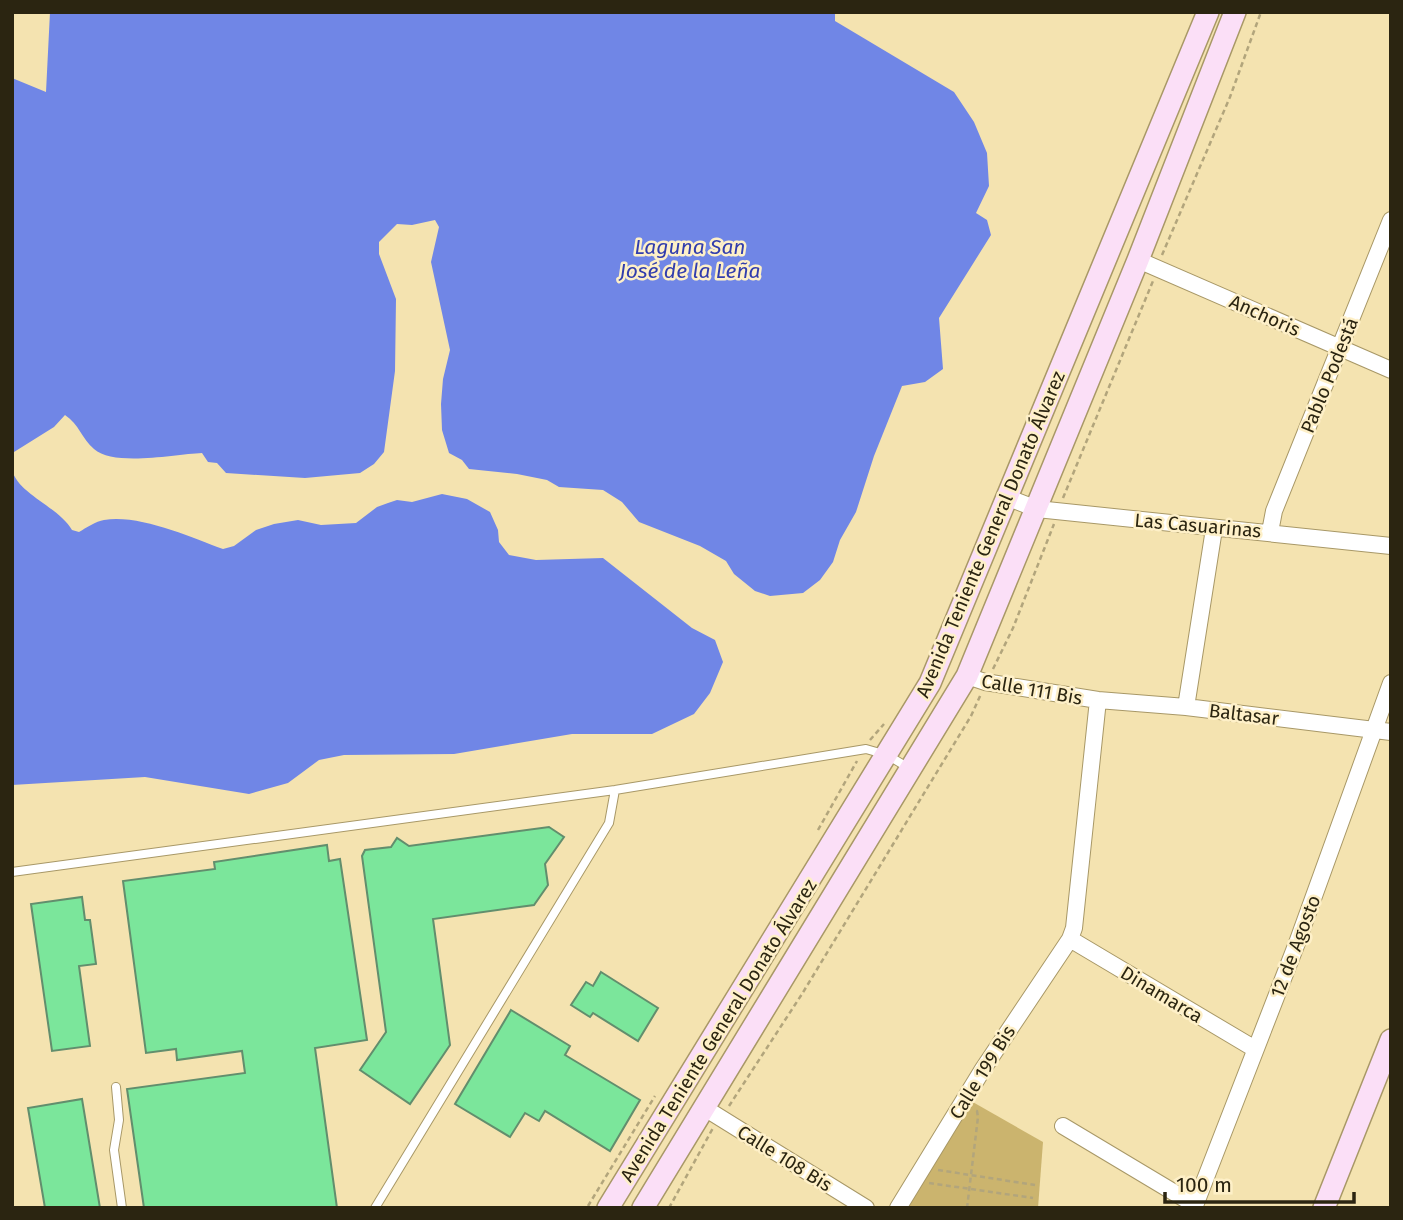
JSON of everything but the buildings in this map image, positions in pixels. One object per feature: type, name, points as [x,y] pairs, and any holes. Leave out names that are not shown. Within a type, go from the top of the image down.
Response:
[{"type":"main road","name":"Avenida Teniente General Donato Álvarez","points":[[598,1207],[887,755],[930,683],[1208,12]]},
{"type":"main road","name":"Avenida Teniente General Donato Álvarez","points":[[643,1208],[968,676],[1138,260],[1235,12]]},
{"type":"main road","points":[[1324,1208],[1387,1062],[1391,1040]]},
{"type":"street","name":"Pablo Podestá","points":[[1270,532],[1274,511],[1391,220]]},
{"type":"street","name":"Anchoris","points":[[1138,260],[1391,370]]},
{"type":"street","name":"Las Casuarinas","points":[[1006,497],[1037,509],[1391,546]]},
{"type":"street","points":[[1186,707],[1214,529]]},
{"type":"street","name":"Calle 111 Bis","points":[[968,676],[985,682],[1098,700]]},
{"type":"street","name":"12 de Agosto","points":[[1194,1207],[1297,943],[1391,683]]},
{"type":"street","points":[[1070,939],[1074,928],[1084,844],[1098,700]]},
{"type":"street","name":"Baltasar","points":[[1098,700],[1186,707],[1391,732]]},
{"type":"street","name":"Dinamarca","points":[[1070,939],[1255,1049]]},
{"type":"street","name":"Calle 199 Bis","points":[[898,1208],[983,1069],[1070,939]]},
{"type":"street","name":"Calle 108 Bis","points":[[703,1107],[866,1208]]},
{"type":"street","points":[[1063,1126],[1194,1207]]},
{"type":"lane","points":[[12,872],[615,789],[866,749],[887,755],[912,770]]},
{"type":"lane","points":[[374,1208],[609,823],[615,789]]},
{"type":"lane","points":[[116,1087],[119,1120],[114,1150],[122,1208]]},
{"type":"path","points":[[598,1207],[654,1096]]},
{"type":"path","points":[[967,1208],[978,1117],[974,1110]]},
{"type":"path","points":[[1033,1198],[929,1183],[938,1170],[1035,1185]]},
{"type":"shaded area","points":[[971,1101],[1043,1142],[1038,1208],[907,1208]]},
{"type":"water","name":"Laguna San José de la Leña","points":[[50,12],[835,12],[835,21],[954,92],[974,122],[987,153],[989,186],[976,213],[987,220],[991,235],[939,318],[943,369],[925,382],[902,386],[874,456],[856,512],[840,540],[833,562],[820,580],[803,593],[770,596],[755,591],[734,574],[726,561],[700,546],[639,522],[622,502],[603,490],[559,487],[547,480],[517,474],[469,469],[462,460],[449,453],[442,430],[441,404],[443,379],[450,350],[431,262],[439,227],[435,220],[412,225],[397,224],[379,242],[379,254],[396,299],[395,371],[384,452],[374,464],[360,473],[305,478],[226,473],[217,463],[208,462],[202,453],[146,458],[116,457],[94,449],[65,415],[54,427],[14,452],[12,465],[12,78],[46,92]]},
{"type":"water","points":[[12,470],[22,486],[58,514],[72,530],[79,532],[104,520],[133,520],[223,549],[234,546],[256,530],[274,524],[298,520],[321,525],[356,523],[377,507],[397,500],[412,502],[442,494],[467,499],[490,512],[498,530],[499,542],[509,555],[536,560],[603,558],[692,628],[715,640],[723,662],[710,693],[694,714],[652,734],[572,734],[454,754],[344,755],[319,760],[288,783],[249,794],[145,777],[12,785]]}]
